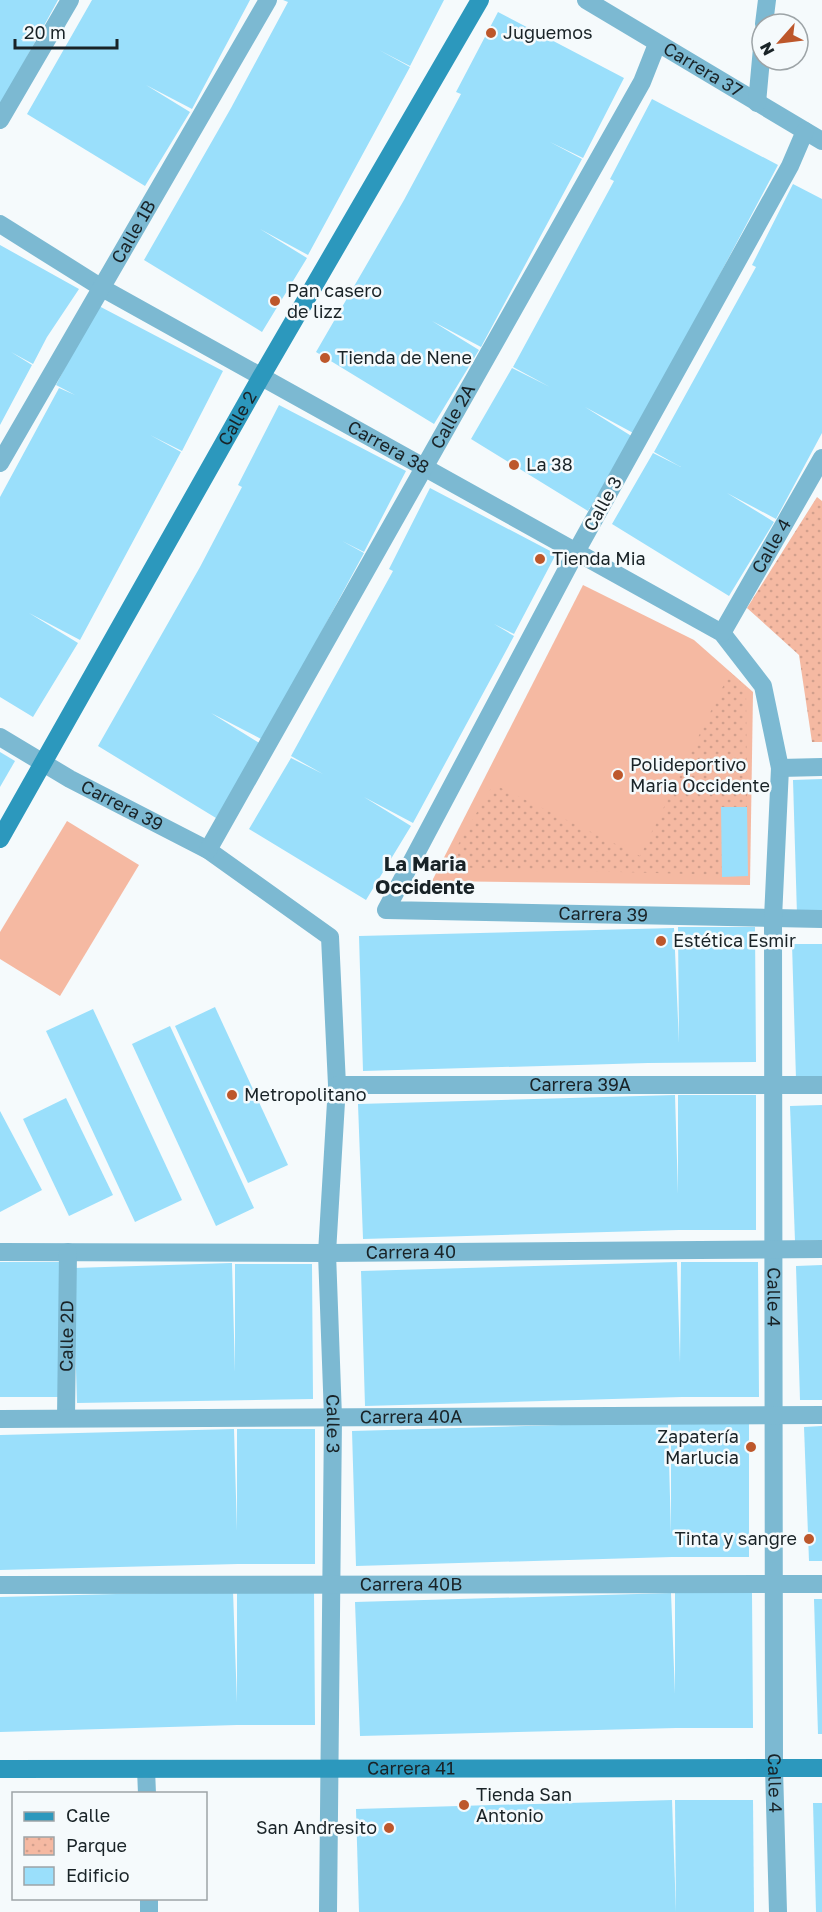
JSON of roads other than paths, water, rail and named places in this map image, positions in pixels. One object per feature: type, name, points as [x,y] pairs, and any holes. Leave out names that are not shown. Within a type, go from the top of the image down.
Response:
[{"type":"street","points":[[0,120],[70,0]]},
{"type":"street","name":"Calle 1B","points":[[0,463],[268,0]]},
{"type":"street","name":"Calle 2","points":[[0,839],[261,377],[480,0]]},
{"type":"street","name":"Carrera 37","points":[[585,0],[822,141]]},
{"type":"street","name":"Calle 2A","points":[[208,850],[642,81],[657,44]]},
{"type":"street","points":[[757,103],[760,72]]},
{"type":"street","name":"Calle 3","points":[[386,910],[576,552],[790,166],[805,131]]},
{"type":"street","name":"Carrera 38","points":[[0,224],[102,288],[722,633],[763,687]]},
{"type":"street","name":"Calle 4","points":[[722,633],[816,485],[822,458]]},
{"type":"street","name":"Calle 4","points":[[763,687],[780,768],[773,918],[775,1416],[773,1585],[778,1912]]},
{"type":"street","name":"Carrera 39","points":[[0,737],[42,762],[208,850],[330,937]]},
{"type":"street","points":[[780,768],[822,767]]},
{"type":"street","name":"Carrera 39","points":[[386,910],[822,919]]},
{"type":"street","name":"Calle 3","points":[[328,1912],[333,1417],[327,1253],[337,1085],[330,937]]},
{"type":"street","name":"Carrera 39A","points":[[337,1085],[822,1085]]},
{"type":"street","name":"Carrera 40","points":[[0,1252],[327,1253],[822,1249]]},
{"type":"street","name":"Calle 2D","points":[[66,1418],[68,1252]]},
{"type":"street","name":"Carrera 40A","points":[[0,1419],[822,1415]]},
{"type":"street","name":"Carrera 40B","points":[[0,1585],[822,1584]]},
{"type":"street","name":"Carrera 41","points":[[0,1769],[822,1768]]},
{"type":"street","points":[[146,1769],[147,1792]]},
{"type":"place","name":"Juguemos","points":[[491,33]]},
{"type":"place","name":"Pan casero de lizz","points":[[275,301]]},
{"type":"place","name":"Tienda de Nene","points":[[325,358]]},
{"type":"place","name":"La 38","points":[[514,465]]},
{"type":"place","name":"Tienda Mia","points":[[540,559]]},
{"type":"place","name":"Polideportivo Maria Occidente","points":[[618,775]]},
{"type":"place","name":"Estética Esmir","points":[[661,941]]},
{"type":"place","name":"Metropolitano","points":[[232,1095]]},
{"type":"place","name":"Zapatería Marlucia","points":[[751,1447]]},
{"type":"place","name":"Tinta y sangre","points":[[809,1539]]},
{"type":"place","name":"Tienda San Antonio","points":[[464,1805]]},
{"type":"place","name":"San Andresito","points":[[389,1828]]},
{"type":"district","name":"La Maria Occidente","points":[[425,876]]}]
